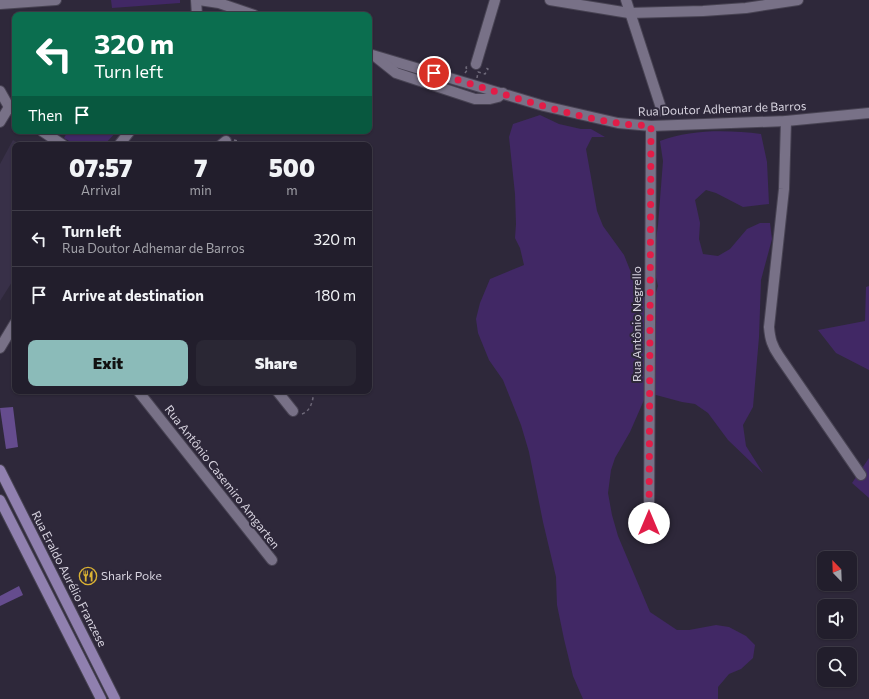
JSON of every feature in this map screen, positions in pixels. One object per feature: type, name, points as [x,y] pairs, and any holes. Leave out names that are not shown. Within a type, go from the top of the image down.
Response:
[{"type":"main road","name":"Rua Eraldo Aurélio Franzese","points":[[0,470],[115,699]]},
{"type":"main road","points":[[0,500],[101,699]]},
{"type":"street","points":[[0,4],[56,0]]},
{"type":"street","points":[[197,12],[198,0],[219,4],[244,12]]},
{"type":"street","points":[[476,64],[495,0]]},
{"type":"street","points":[[550,0],[629,13],[703,11],[745,4],[798,0]]},
{"type":"street","points":[[626,0],[662,111]]},
{"type":"street","name":"Rua Doutor Adhemar de Barros","points":[[372,54],[544,106],[618,123],[649,126],[786,121],[869,113]]},
{"type":"street","points":[[372,55],[396,73],[475,99],[490,100],[503,94]]},
{"type":"street","points":[[0,91],[12,109],[0,122]]},
{"type":"street","points":[[786,121],[784,189],[769,327],[771,343],[861,475]]},
{"type":"street","name":"Rua Antônio Negrello","points":[[649,126],[649,523]]},
{"type":"street","points":[[51,134],[60,142]]},
{"type":"street","points":[[121,142],[128,134]]},
{"type":"street","points":[[0,348],[12,328]]},
{"type":"street","name":"Rua Antônio Casemiro Amgarten","points":[[140,394],[272,560]]},
{"type":"street","points":[[279,394],[293,411]]},
{"type":"path","points":[[460,80],[468,69],[466,68],[468,63],[476,64],[488,69],[485,74],[478,72],[477,85]]},
{"type":"path","points":[[649,126],[648,118],[645,117],[645,112],[662,111],[683,114],[682,118],[677,119],[676,124]]},
{"type":"path","points":[[228,142],[236,140],[241,142]]},
{"type":"path","points":[[293,411],[300,415],[308,412],[314,394]]},
{"type":"shaded area","points":[[111,0],[180,0],[180,3],[112,8]]},
{"type":"shaded area","points":[[540,115],[559,124],[581,129],[591,129],[605,137],[592,137],[586,149],[597,211],[603,226],[624,255],[640,295],[654,298],[658,286],[655,273],[654,254],[663,161],[660,141],[697,132],[723,131],[761,134],[767,162],[769,204],[743,207],[716,193],[706,190],[695,200],[700,223],[699,239],[703,254],[718,256],[730,249],[747,229],[760,223],[770,223],[772,239],[761,280],[759,337],[753,407],[743,425],[746,446],[763,473],[728,440],[708,413],[695,404],[656,395],[644,400],[630,432],[615,458],[611,470],[608,493],[618,536],[650,612],[677,630],[689,630],[716,625],[729,627],[746,636],[755,645],[753,658],[741,669],[729,674],[718,687],[718,699],[583,699],[573,676],[557,605],[556,577],[529,452],[521,425],[503,380],[489,360],[478,333],[476,319],[480,303],[490,279],[524,265],[520,248],[515,238],[515,194],[509,137],[513,124]]},
{"type":"shaded area","points":[[66,134],[114,134],[107,142],[71,142],[64,138]]},
{"type":"shaded area","points":[[13,140],[16,142],[12,142],[12,282],[0,301],[0,164]]},
{"type":"shaded area","points":[[869,286],[869,370],[836,353],[818,330],[865,321],[866,287]]},
{"type":"shaded area","points":[[869,458],[869,498],[852,483]]},
{"type":"building","points":[[13,407],[18,447],[6,449],[0,408]]},
{"type":"building","points":[[19,586],[23,595],[0,606],[0,596]]},
{"type":"place","name":"Shark Poke","points":[[88,576]]},
{"type":"route","points":[[434,73],[544,106],[618,123],[651,126],[649,523]]}]
